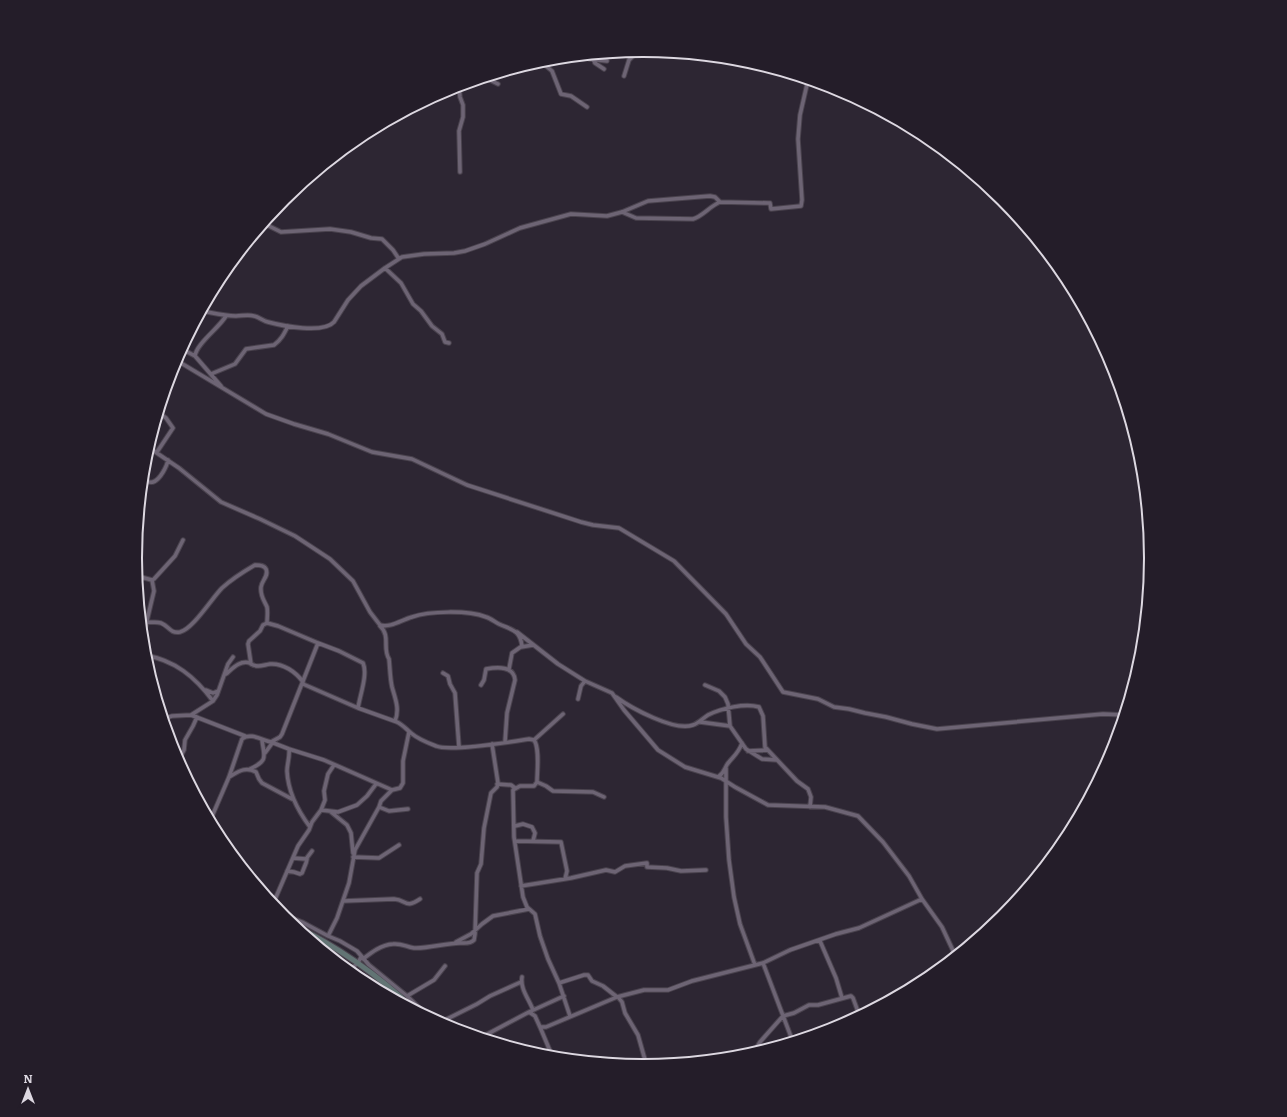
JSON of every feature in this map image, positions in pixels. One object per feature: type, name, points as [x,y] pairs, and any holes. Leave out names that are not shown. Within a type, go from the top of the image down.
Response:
[{"type":"main road","points":[[313,936],[326,942],[358,962],[401,997]]},
{"type":"street","points":[[624,76],[629,60],[632,57]]},
{"type":"street","points":[[593,60],[607,61]]},
{"type":"street","points":[[593,60],[604,69]]},
{"type":"street","points":[[547,67],[552,71],[561,94],[571,96],[587,107]]},
{"type":"street","points":[[492,81],[498,84]]},
{"type":"street","points":[[622,212],[636,218],[692,219],[720,202],[770,203],[771,209],[802,205],[798,139],[800,115],[807,85]]},
{"type":"street","points":[[460,92],[463,105],[463,117],[459,132],[460,172]]},
{"type":"street","points":[[207,312],[226,316],[253,315],[267,322],[288,326],[316,328],[332,324],[354,293],[361,286],[399,259],[424,254],[465,251],[485,244],[520,228],[570,214],[602,216],[622,212],[641,203],[655,200],[672,200],[710,196],[715,197],[720,202]]},
{"type":"street","points":[[268,226],[281,232],[330,229],[382,239],[393,250],[399,259]]},
{"type":"street","points":[[385,268],[401,284],[413,304],[420,310],[435,330],[442,334],[445,342],[449,343]]},
{"type":"street","points":[[194,356],[199,346],[226,316]]},
{"type":"street","points":[[211,374],[235,364],[246,349],[274,345],[282,337],[288,326]]},
{"type":"street","points":[[187,352],[194,356],[223,389]]},
{"type":"street","points":[[182,363],[271,416],[328,434],[372,452],[412,459],[467,485],[581,522],[619,528],[674,561],[692,581],[718,605],[736,628],[746,644],[760,657],[778,686],[785,693],[818,699],[834,708],[849,709],[937,729],[971,725],[989,725],[1022,720],[1055,719],[1103,714],[1120,715]]},
{"type":"street","points":[[157,452],[168,438],[173,428],[163,416]]},
{"type":"street","points":[[154,450],[221,502],[295,536],[330,559],[353,581],[370,612],[385,631],[386,655],[397,710],[395,721]]},
{"type":"street","points":[[148,482],[155,482],[166,468],[168,460]]},
{"type":"street","points":[[152,580],[175,556],[183,540]]},
{"type":"street","points":[[152,580],[154,591],[146,622],[162,624],[170,631],[174,632],[184,630],[195,620],[233,578],[255,565],[259,565],[264,567],[266,570],[266,576],[261,587],[262,600],[267,610],[267,623]]},
{"type":"street","points":[[143,577],[152,580]]},
{"type":"street","points":[[380,625],[387,626],[424,614],[465,613],[485,617],[516,632],[558,664],[585,681],[612,693],[646,715],[660,721],[682,726],[693,725],[712,714],[728,709],[747,705],[760,707],[763,716],[765,744],[767,750]]},
{"type":"street","points":[[267,623],[339,651],[363,663],[365,675],[358,708]]},
{"type":"street","points":[[250,663],[249,641],[260,631],[263,625],[267,623]]},
{"type":"street","points":[[516,632],[520,639],[521,647]]},
{"type":"street","points":[[265,753],[272,742],[280,737],[285,728],[318,643]]},
{"type":"street","points":[[509,669],[512,653],[521,647],[534,645]]},
{"type":"street","points":[[152,657],[180,667],[204,689],[213,701]]},
{"type":"street","points":[[168,717],[191,714],[213,701],[225,675],[228,664],[233,657]]},
{"type":"street","points":[[225,675],[237,665],[245,662],[258,667],[270,664],[281,666],[297,674],[303,683],[358,708],[402,724],[409,732],[439,747],[459,747],[529,739],[534,740],[564,714]]},
{"type":"street","points":[[481,685],[484,680],[486,668],[509,669],[513,672],[515,680],[506,714],[504,742]]},
{"type":"street","points":[[297,674],[307,671]]},
{"type":"street","points":[[444,674],[448,676],[455,693],[459,747]]},
{"type":"street","points":[[578,699],[581,686],[585,681]]},
{"type":"street","points":[[705,684],[722,694],[727,700],[730,726],[748,750],[762,759],[777,760]]},
{"type":"street","points":[[204,689],[213,693],[218,691]]},
{"type":"street","points":[[616,697],[618,703],[658,750],[685,767],[718,777],[768,805],[828,807],[858,816],[894,855],[942,927],[954,952]]},
{"type":"street","points":[[191,714],[245,736],[272,742],[311,756],[392,790]]},
{"type":"street","points":[[182,754],[184,750],[185,740],[194,726],[197,717]]},
{"type":"street","points":[[699,722],[730,726]]},
{"type":"street","points":[[328,936],[351,878],[354,857],[359,841],[382,800],[392,790],[400,788],[403,783],[403,761],[409,732]]},
{"type":"street","points":[[213,815],[238,748],[245,736]]},
{"type":"street","points":[[228,777],[241,770],[250,769],[261,763],[264,759],[265,753],[262,740]]},
{"type":"street","points":[[514,788],[520,786],[534,786],[537,782],[537,750],[534,740]]},
{"type":"street","points":[[718,777],[722,774],[728,762],[738,753],[742,743]]},
{"type":"street","points":[[353,967],[362,958],[375,950],[388,945],[400,944],[418,948],[453,943],[471,943],[475,937],[477,873],[481,864],[484,828],[490,798],[497,784],[492,744]]},
{"type":"street","points":[[288,749],[289,755],[287,774],[293,799],[310,827]]},
{"type":"street","points":[[748,750],[767,750],[772,753],[777,760],[808,789],[811,797],[810,806]]},
{"type":"street","points":[[275,899],[298,846],[312,822],[322,810],[325,800],[324,791],[328,774],[334,765]]},
{"type":"street","points":[[726,768],[727,839],[734,897],[740,924],[755,965]]},
{"type":"street","points":[[250,769],[256,772],[262,783],[293,799]]},
{"type":"street","points":[[537,782],[553,791],[593,792],[604,797]]},
{"type":"street","points":[[322,810],[338,812],[357,805],[367,796],[376,784]]},
{"type":"street","points":[[497,784],[511,785],[514,788]]},
{"type":"street","points":[[514,788],[513,804],[515,841],[521,886],[526,904],[535,914],[540,936],[548,958],[560,983],[570,1016]]},
{"type":"street","points":[[379,807],[389,811],[408,809]]},
{"type":"street","points":[[331,812],[345,822],[348,828],[354,857]]},
{"type":"street","points":[[515,826],[523,824],[532,827],[535,833],[533,841]]},
{"type":"street","points":[[515,841],[562,842],[567,870],[565,879]]},
{"type":"street","points":[[354,857],[379,858],[399,845]]},
{"type":"street","points":[[287,871],[300,874],[302,873],[307,859],[312,851]]},
{"type":"street","points":[[293,858],[304,860],[307,859]]},
{"type":"street","points":[[521,886],[608,870],[615,872],[625,866],[644,863],[647,863],[647,867],[667,868],[681,871],[706,870]]},
{"type":"street","points":[[343,900],[394,899],[410,904],[420,899]]},
{"type":"street","points":[[540,1027],[546,1027],[618,997],[644,990],[668,990],[755,965],[790,950],[836,934],[859,928],[922,899]]},
{"type":"street","points":[[453,943],[476,931],[482,924],[494,916],[529,909]]},
{"type":"street","points":[[296,919],[357,951],[362,958],[417,1005]]},
{"type":"street","points":[[321,932],[328,931],[332,928]]},
{"type":"street","points":[[820,940],[842,998]]},
{"type":"street","points":[[763,962],[791,1037]]},
{"type":"street","points":[[407,996],[434,980],[446,966]]},
{"type":"street","points":[[560,983],[588,975],[592,981],[599,983],[618,997],[622,1002],[625,1013],[638,1035],[645,1060]]},
{"type":"street","points":[[522,977],[521,982],[531,1011],[535,1016],[550,1051]]},
{"type":"street","points":[[446,1019],[478,1004],[490,996],[521,982]]},
{"type":"street","points":[[607,1001],[611,992]]},
{"type":"street","points":[[487,1034],[531,1011],[564,996]]},
{"type":"street","points":[[757,1046],[783,1016],[794,1013],[808,1006],[818,1005],[849,996],[852,997],[858,1011]]}]
